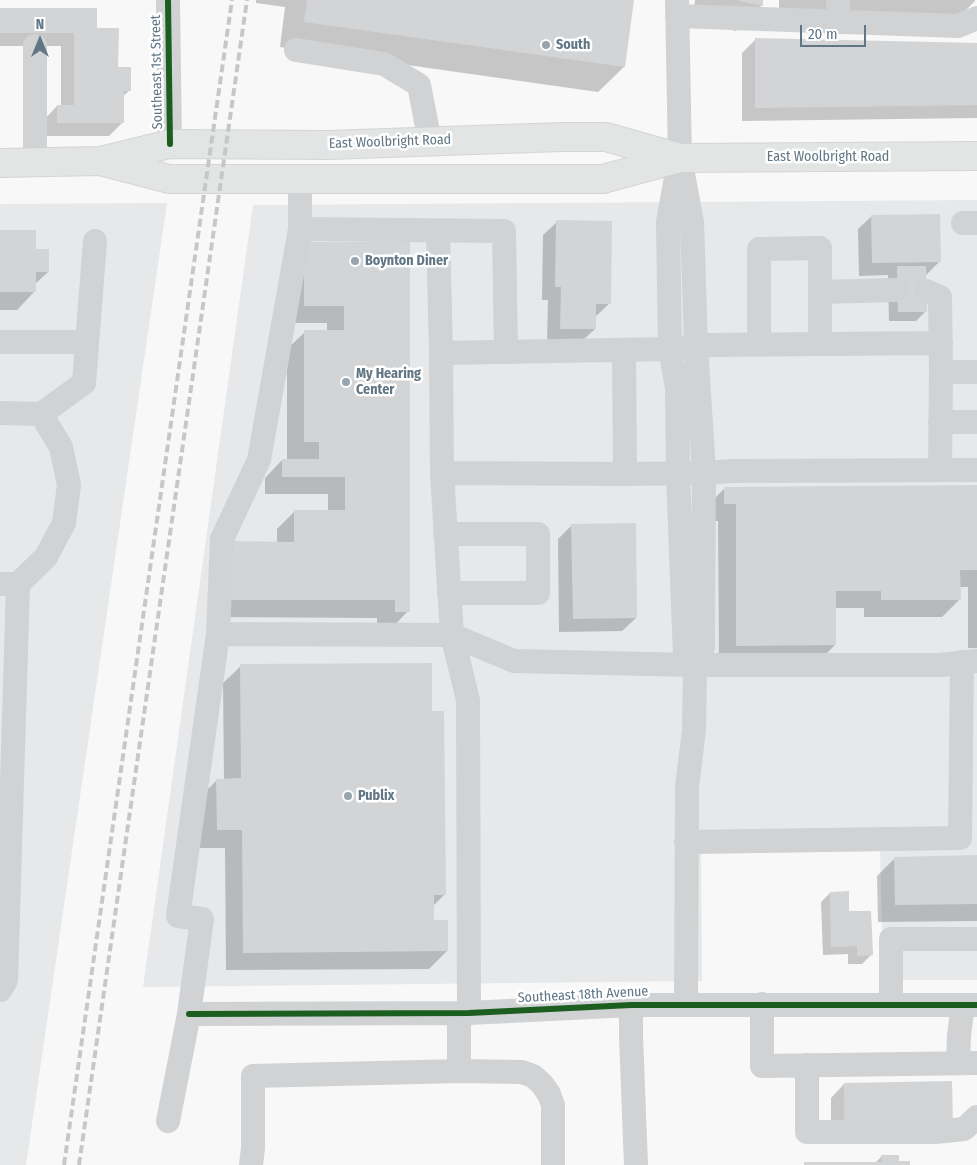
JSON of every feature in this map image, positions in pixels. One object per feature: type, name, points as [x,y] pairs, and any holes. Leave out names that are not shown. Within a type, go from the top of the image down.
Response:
[{"type":"main road","name":"East Woolbright Road","points":[[0,163],[100,161],[170,144],[328,145],[562,137],[606,137],[680,158]]},
{"type":"main road","name":"East Woolbright Road","points":[[100,161],[169,178],[603,179],[680,158],[977,156]]},
{"type":"street","name":"Southeast 1st Street","points":[[168,0],[170,144]]},
{"type":"street","points":[[686,1004],[687,787],[694,730],[695,665],[703,647],[704,473],[696,345],[692,222],[680,158],[677,8],[838,11],[958,26],[977,18]]},
{"type":"street","points":[[35,46],[35,162]]},
{"type":"street","points":[[296,50],[384,64],[419,85],[430,142]]},
{"type":"street","points":[[680,158],[668,222],[670,349],[677,388],[684,656],[695,665]]},
{"type":"street","points":[[168,1121],[189,1014],[202,919],[178,916],[218,634],[222,539],[259,460],[300,229],[300,178]]},
{"type":"street","points":[[300,229],[504,231],[506,352]]},
{"type":"street","points":[[438,231],[442,473],[449,594],[452,636],[468,700],[464,1013],[459,1071]]},
{"type":"street","points":[[0,413],[41,414],[84,383],[95,241]]},
{"type":"street","points":[[759,344],[759,249],[820,248],[820,344]]},
{"type":"street","points":[[820,292],[897,290]]},
{"type":"street","points":[[926,290],[940,297],[940,470]]},
{"type":"street","points":[[0,342],[87,342]]},
{"type":"street","points":[[440,353],[670,349],[696,345],[941,343]]},
{"type":"street","points":[[624,350],[625,474]]},
{"type":"street","points":[[941,372],[977,372]]},
{"type":"street","points":[[0,990],[6,980],[9,584],[46,557],[64,523],[69,485],[61,447],[41,414]]},
{"type":"street","points":[[940,422],[977,422]]},
{"type":"street","points":[[442,473],[678,474],[732,471],[977,470]]},
{"type":"street","points":[[446,534],[538,534],[538,593],[449,594]]},
{"type":"street","points":[[218,634],[452,636],[514,661],[695,665],[940,665],[969,662],[960,838],[686,842]]},
{"type":"street","points":[[891,1004],[891,939],[977,939]]},
{"type":"street","name":"Southeast 18th Avenue","points":[[189,1014],[464,1013],[686,1004],[970,1005]]},
{"type":"street","points":[[762,1004],[762,1066],[968,1063],[959,1036],[970,1005]]},
{"type":"street","points":[[631,1005],[636,1165]]},
{"type":"street","points":[[807,1065],[807,1132],[935,1132],[964,1128],[977,1117]]},
{"type":"street","points":[[251,1165],[253,1148],[253,1076],[459,1071],[522,1072],[533,1076],[542,1084],[549,1094],[552,1105],[554,1165]]},
{"type":"shaded area","points":[[977,200],[977,980],[883,980],[880,851],[701,854],[702,981],[143,987],[253,205]]},
{"type":"shaded area","points":[[167,203],[26,1165],[0,1165],[0,204]]},
{"type":"building","name":"South","points":[[307,0],[634,0],[625,67],[304,22]]},
{"type":"building","points":[[763,0],[763,6],[739,1]]},
{"type":"building","points":[[0,8],[97,8],[97,28],[119,28],[118,67],[131,67],[131,91],[124,91],[124,123],[57,123],[57,105],[74,105],[74,33],[0,33]]},
{"type":"building","points":[[755,38],[977,43],[977,105],[755,108]]},
{"type":"building","points":[[940,214],[941,262],[872,263],[871,215]]},
{"type":"building","points":[[556,220],[612,221],[611,304],[596,304],[596,329],[560,329],[561,287],[555,287]]},
{"type":"building","points":[[0,230],[36,230],[36,249],[49,249],[49,272],[36,272],[36,292],[0,292]]},
{"type":"building","points":[[304,242],[410,242],[410,612],[395,612],[395,600],[230,600],[230,541],[294,542],[294,510],[345,510],[345,477],[282,477],[282,459],[319,459],[319,442],[304,442],[304,330],[344,330],[344,306],[304,306]]},
{"type":"building","points":[[897,266],[926,266],[927,312],[898,312]]},
{"type":"building","points":[[977,485],[977,570],[960,570],[961,600],[881,600],[881,591],[836,591],[836,645],[736,646],[736,504],[724,504],[724,487]]},
{"type":"building","points":[[636,523],[637,618],[573,619],[571,524]]},
{"type":"building","points":[[432,663],[432,711],[444,711],[446,895],[434,895],[434,920],[448,920],[448,951],[243,953],[242,830],[217,830],[216,779],[241,778],[240,664]]},
{"type":"building","points":[[977,855],[977,904],[895,905],[894,857]]},
{"type":"building","points":[[849,891],[849,911],[871,911],[873,955],[857,956],[857,946],[831,947],[830,892]]},
{"type":"building","points":[[952,1081],[953,1125],[844,1127],[844,1083]]},
{"type":"building","points":[[881,1155],[899,1155],[899,1161],[910,1161],[910,1165],[804,1165],[804,1162],[882,1162]]},
{"type":"railway","points":[[64,1165],[232,0]]},
{"type":"railway","points":[[79,1165],[247,0]]},
{"type":"cycle path","points":[[168,0],[170,144]]},
{"type":"cycle path","points":[[189,1014],[469,1013],[631,1005],[977,1005]]},
{"type":"place","name":"South","points":[[546,45]]},
{"type":"place","name":"Boynton Diner","points":[[355,261]]},
{"type":"place","name":"My Hearing Center","points":[[346,382]]},
{"type":"place","name":"Publix","points":[[348,796]]}]
